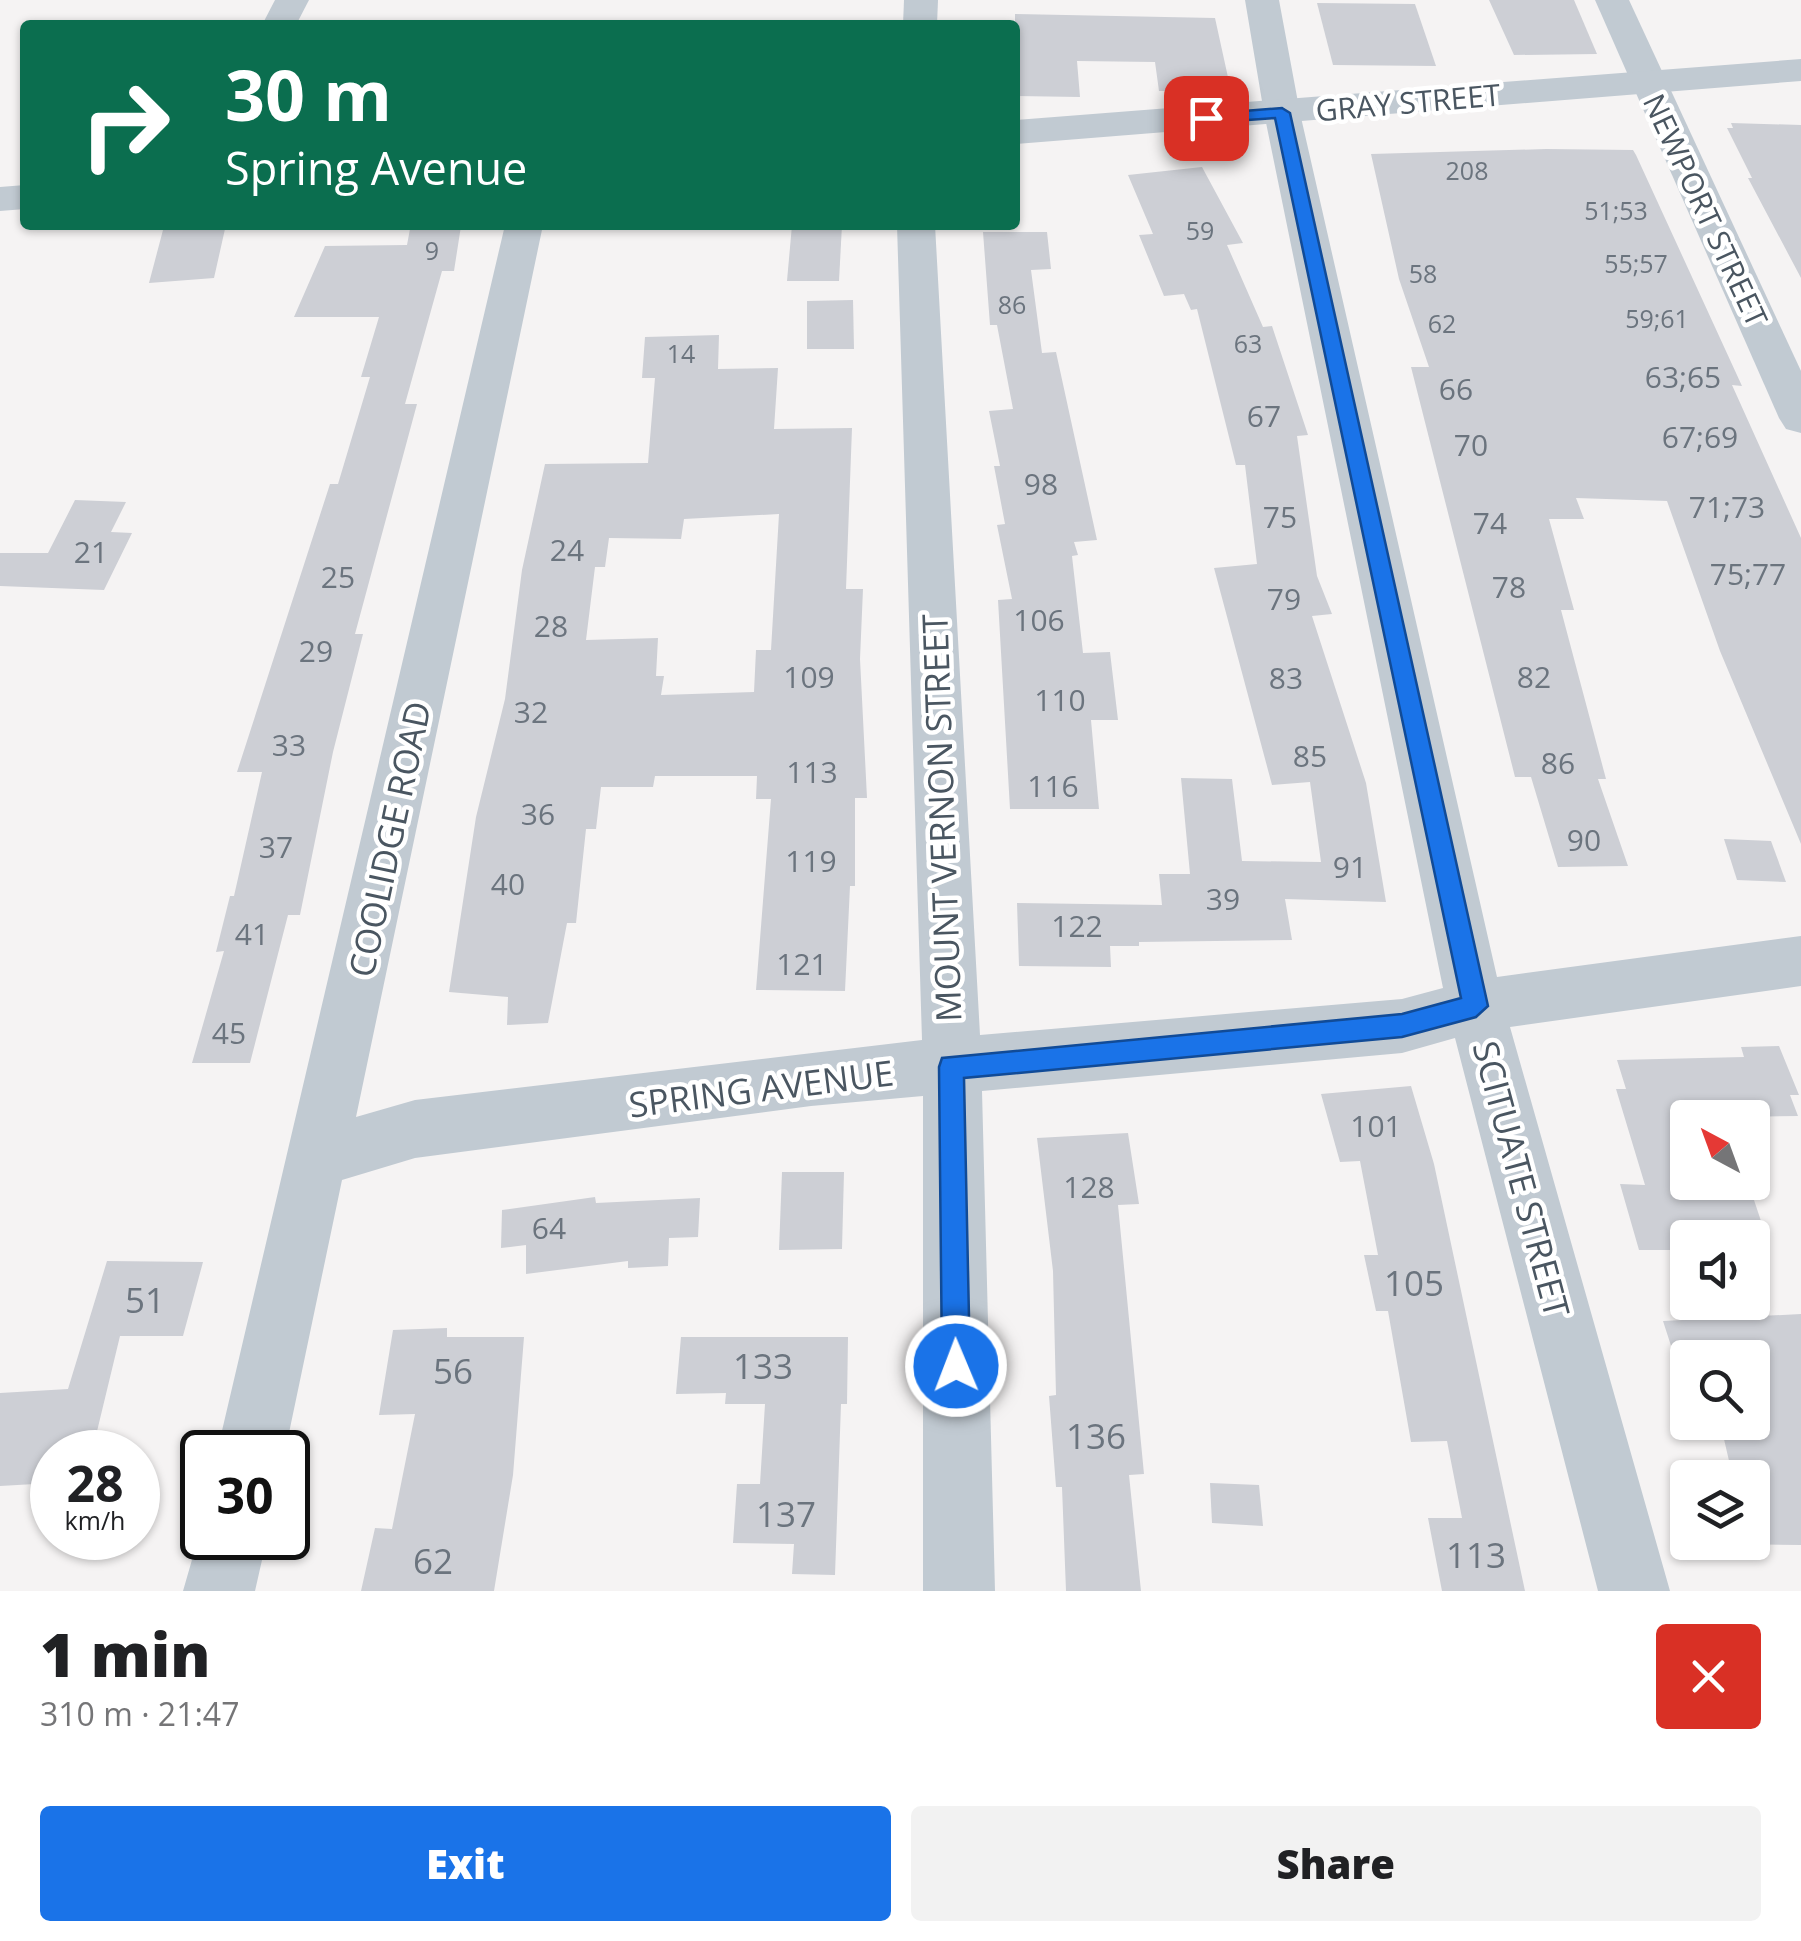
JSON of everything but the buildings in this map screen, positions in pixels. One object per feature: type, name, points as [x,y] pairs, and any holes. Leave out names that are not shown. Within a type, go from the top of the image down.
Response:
[{"type":"street","name":"SCITUATE STREET","points":[[1262,0],[1282,113],[1476,1006],[1634,1591]]},
{"type":"street","name":"NEWPORT STREET","points":[[1612,0],[1801,418]]},
{"type":"street","name":"GRAY STREET","points":[[1020,132],[1801,70]]},
{"type":"street","name":"COOLIDGE ROAD","points":[[256,1430],[523,230]]},
{"type":"street","name":"MOUNT VERNON STREET","points":[[916,230],[952,1067],[959,1591]]},
{"type":"street","name":"SPRING AVENUE","points":[[319,1157],[415,1129],[810,1078],[1402,1026],[1476,1006],[1801,961]]},
{"type":"street","points":[[220,1591],[227,1560]]},
{"type":"route","points":[[956,1366],[952,1067],[1323,1030],[1402,1026],[1476,1006],[1282,113],[1206,118]]}]
